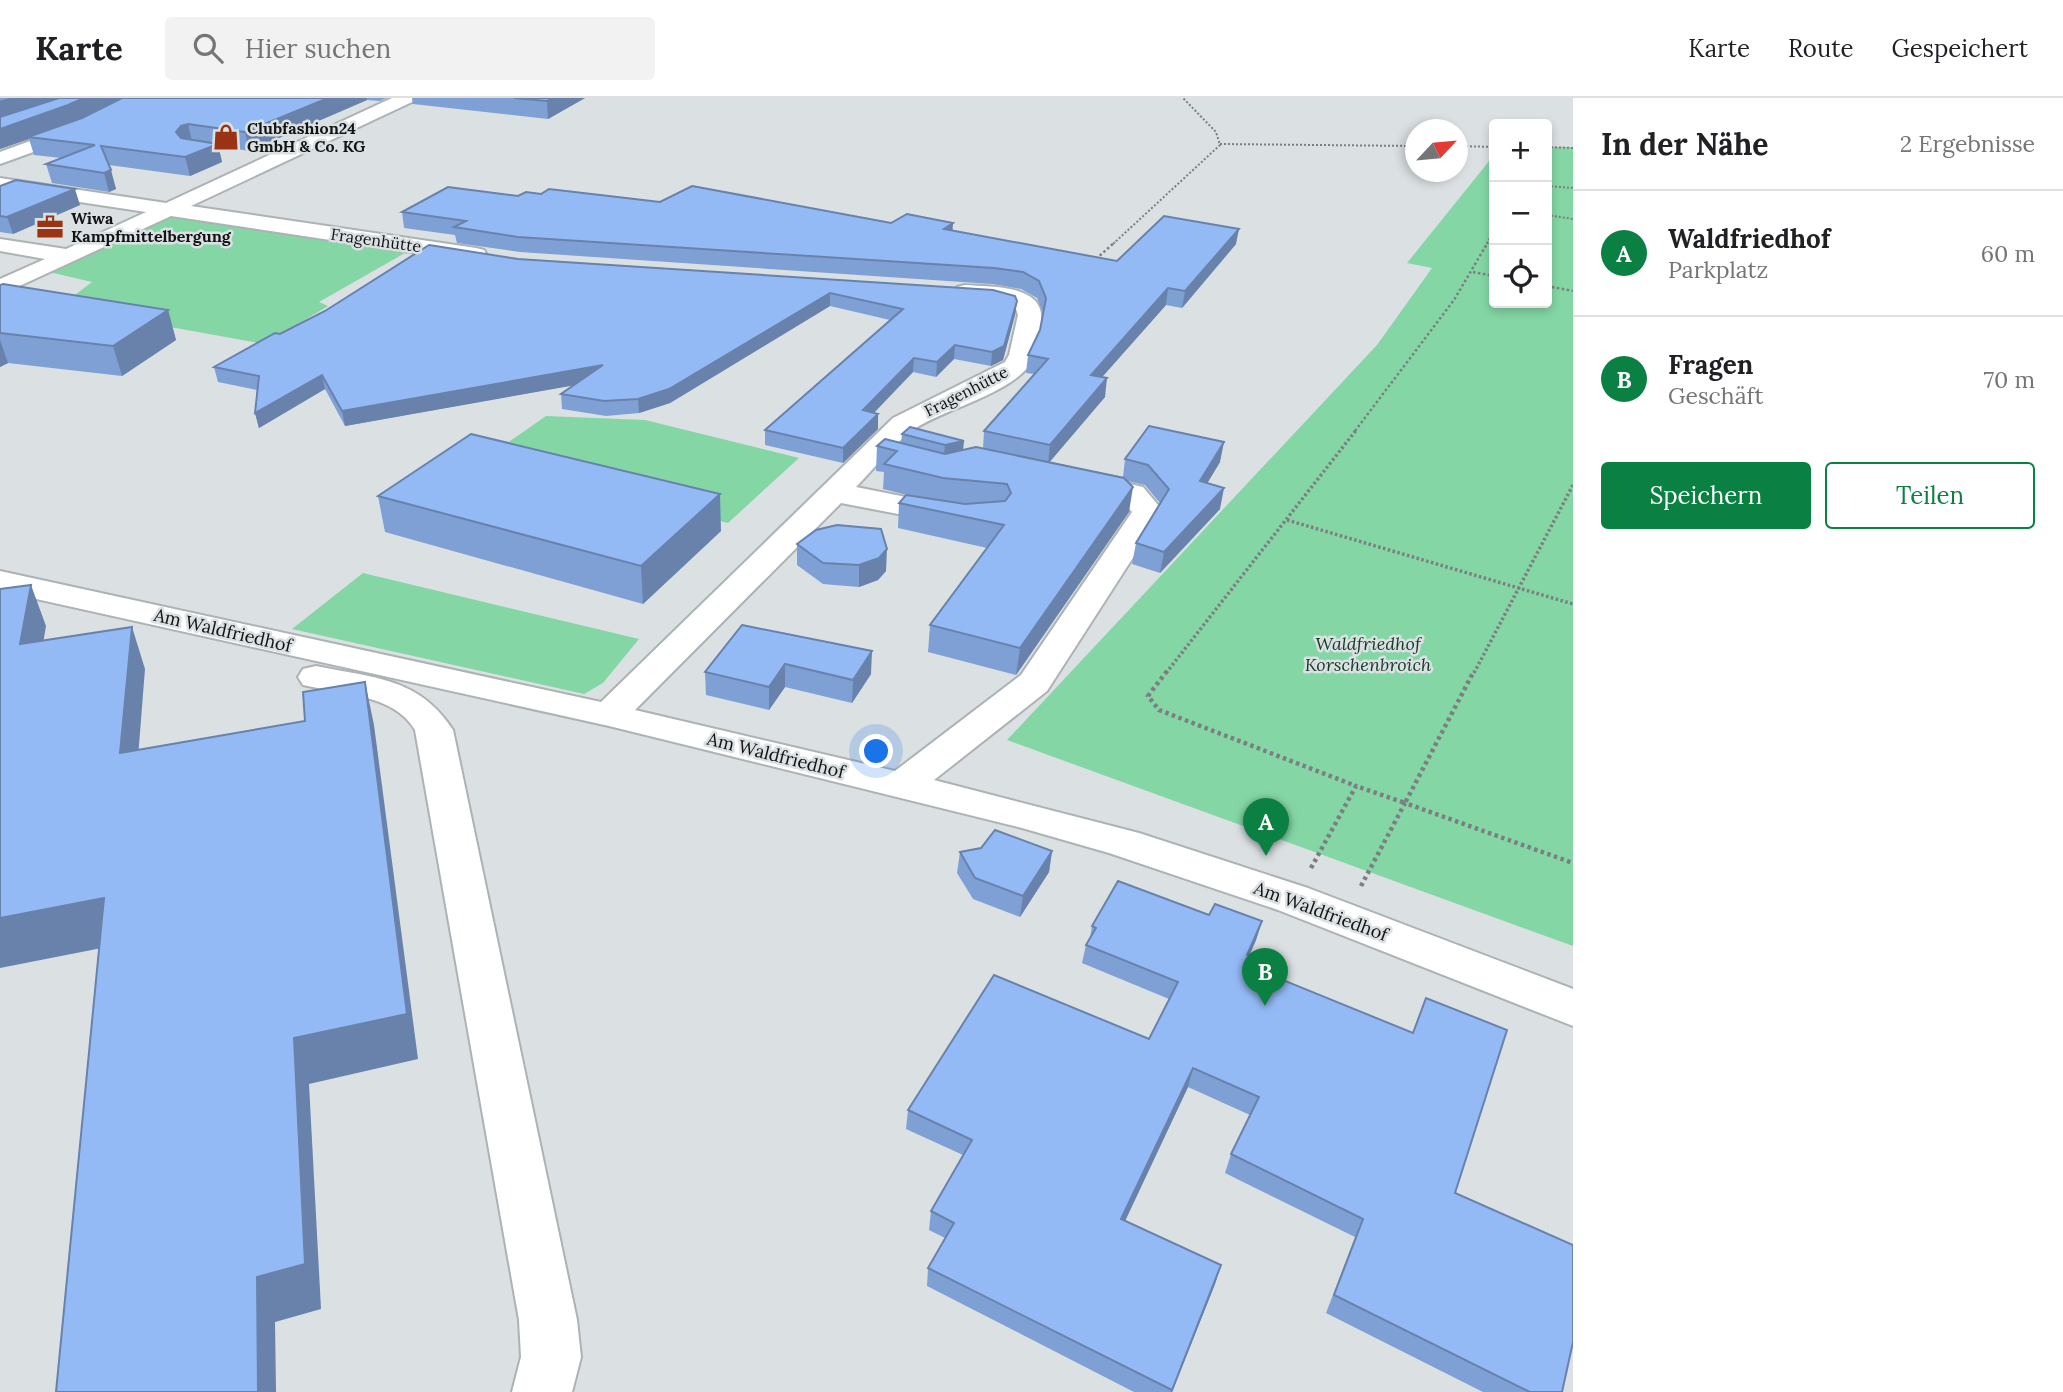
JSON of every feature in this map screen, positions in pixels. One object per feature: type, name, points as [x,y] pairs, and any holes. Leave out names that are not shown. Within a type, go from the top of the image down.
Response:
[{"type":"street","points":[[0,158],[80,129],[146,98]]},
{"type":"street","points":[[0,288],[11,276],[69,256],[406,98]]},
{"type":"street","points":[[231,156],[271,162]]},
{"type":"street","points":[[70,176],[203,194]]},
{"type":"street","name":"Fragenhütte","points":[[0,184],[496,258]]},
{"type":"street","points":[[0,200],[144,221]]},
{"type":"street","points":[[0,245],[69,256]]},
{"type":"street","name":"Fragenhütte","points":[[609,715],[833,492],[894,443],[1014,367],[1022,356],[1030,315],[1027,304],[1001,295],[937,290]]},
{"type":"street","points":[[901,786],[1034,684],[1148,511],[1132,493],[1053,476]]},
{"type":"street","points":[[833,492],[941,514],[978,516]]},
{"type":"street","name":"Am Waldfriedhof","points":[[0,581],[609,715],[1100,836],[1293,899],[1573,1007]]},
{"type":"street","points":[[0,603],[384,693],[413,705],[430,722],[436,739],[548,1320],[552,1347],[549,1377],[542,1392]]},
{"type":"path","points":[[1182,98],[1212,128],[1220,144]]},
{"type":"path","points":[[1095,259],[1220,144],[1405,146]]},
{"type":"path","points":[[1468,146],[1489,147]]},
{"type":"path","points":[[1552,147],[1573,148]]},
{"type":"path","points":[[1552,186],[1573,188]]},
{"type":"path","points":[[1552,216],[1573,219]]},
{"type":"path","points":[[1489,238],[1473,272],[1287,520],[1148,696],[1158,710],[1174,718],[1573,863]]},
{"type":"path","points":[[1473,272],[1489,275]]},
{"type":"path","points":[[1552,287],[1573,291]]},
{"type":"path","points":[[1345,918],[1573,485]]},
{"type":"path","points":[[1287,520],[1573,604]]},
{"type":"path","points":[[1293,899],[1356,786]]},
{"type":"green space","name":"Waldfriedhof Korschenbroich","points":[[1552,147],[1573,147],[1573,946],[1007,740],[1377,345],[1432,268],[1407,263],[1489,161],[1489,308],[1552,308]]},
{"type":"green space","points":[[181,214],[412,249],[319,302],[328,306],[265,344],[59,307],[92,282],[45,271],[158,218]]},
{"type":"green space","points":[[546,416],[645,420],[799,458],[728,523],[480,462]]},
{"type":"green space","points":[[363,573],[639,639],[603,683],[584,694],[292,629]]},
{"type":"building","points":[[59,98],[84,98],[0,129],[0,117]]},
{"type":"building","points":[[122,98],[328,98],[245,132],[188,124],[181,126],[176,132],[181,138],[218,144],[185,157],[101,146],[111,170],[104,173],[46,164],[95,145],[28,137],[82,118]]},
{"type":"building","points":[[514,98],[553,98],[547,101]]},
{"type":"building","points":[[16,180],[75,189],[7,217],[0,216],[0,186]]},
{"type":"building","points":[[692,186],[891,223],[907,214],[953,223],[944,229],[1117,261],[1164,216],[1239,229],[1185,291],[1168,288],[1091,375],[1107,378],[1050,445],[984,431],[1048,359],[1028,355],[1040,330],[1046,298],[1039,281],[1023,272],[518,237],[454,227],[466,221],[402,212],[448,187],[518,196],[526,192],[541,194],[549,189],[660,202]]},
{"type":"building","points":[[429,245],[518,259],[993,290],[1015,296],[1017,301],[1004,346],[992,352],[955,345],[937,362],[914,358],[863,410],[878,414],[843,448],[765,430],[903,309],[830,293],[669,389],[638,399],[604,401],[561,394],[603,365],[342,411],[322,375],[255,413],[259,376],[214,367],[275,333],[280,334],[325,311]]},
{"type":"building","points":[[0,285],[168,310],[113,346],[0,333]]},
{"type":"building","points":[[1149,426],[1224,442],[1200,481],[1224,488],[1164,552],[1136,543],[1169,489],[1148,465],[1125,459]]},
{"type":"building","points":[[910,427],[964,441],[945,445],[902,434]]},
{"type":"building","points":[[471,434],[720,494],[641,566],[378,496]]},
{"type":"building","points":[[885,439],[945,454],[976,447],[1124,478],[1133,487],[1020,648],[930,625],[1004,525],[899,503],[906,495],[965,504],[1005,501],[1011,493],[1007,484],[943,478],[884,464],[897,451],[877,446]]},
{"type":"building","points":[[837,525],[881,529],[887,549],[879,558],[859,565],[823,563],[797,544],[816,530]]},
{"type":"building","points":[[31,585],[20,644],[132,627],[120,753],[305,721],[303,692],[365,682],[407,1014],[294,1038],[305,1264],[257,1277],[258,1392],[56,1392],[104,898],[0,918],[0,589]]},
{"type":"building","points":[[742,625],[872,651],[853,680],[785,664],[769,687],[705,672]]},
{"type":"building","points":[[995,830],[1052,851],[1023,896],[975,878],[960,852],[981,848]]},
{"type":"building","points":[[1118,881],[1209,915],[1215,904],[1262,921],[1247,955],[1250,956],[1246,965],[1413,1033],[1426,998],[1507,1030],[1455,1193],[1573,1245],[1573,1342],[1562,1392],[1530,1392],[1334,1295],[1363,1219],[1231,1154],[1259,1097],[1193,1068],[1121,1219],[1221,1265],[1172,1390],[928,1268],[954,1223],[931,1211],[972,1140],[908,1110],[994,975],[1149,1039],[1178,982],[1086,945],[1096,928],[1092,926]]},
{"type":"place","name":"Clubfashion24 GmbH & Co. KG","points":[[226,137]]},
{"type":"place","name":"Wiwa Kampfmittelbergung","points":[[50,227]]},
{"type":"place","name":"Waldfriedhof","points":[[1266,856]]},
{"type":"place","name":"Fragen","points":[[1265,1006]]}]
